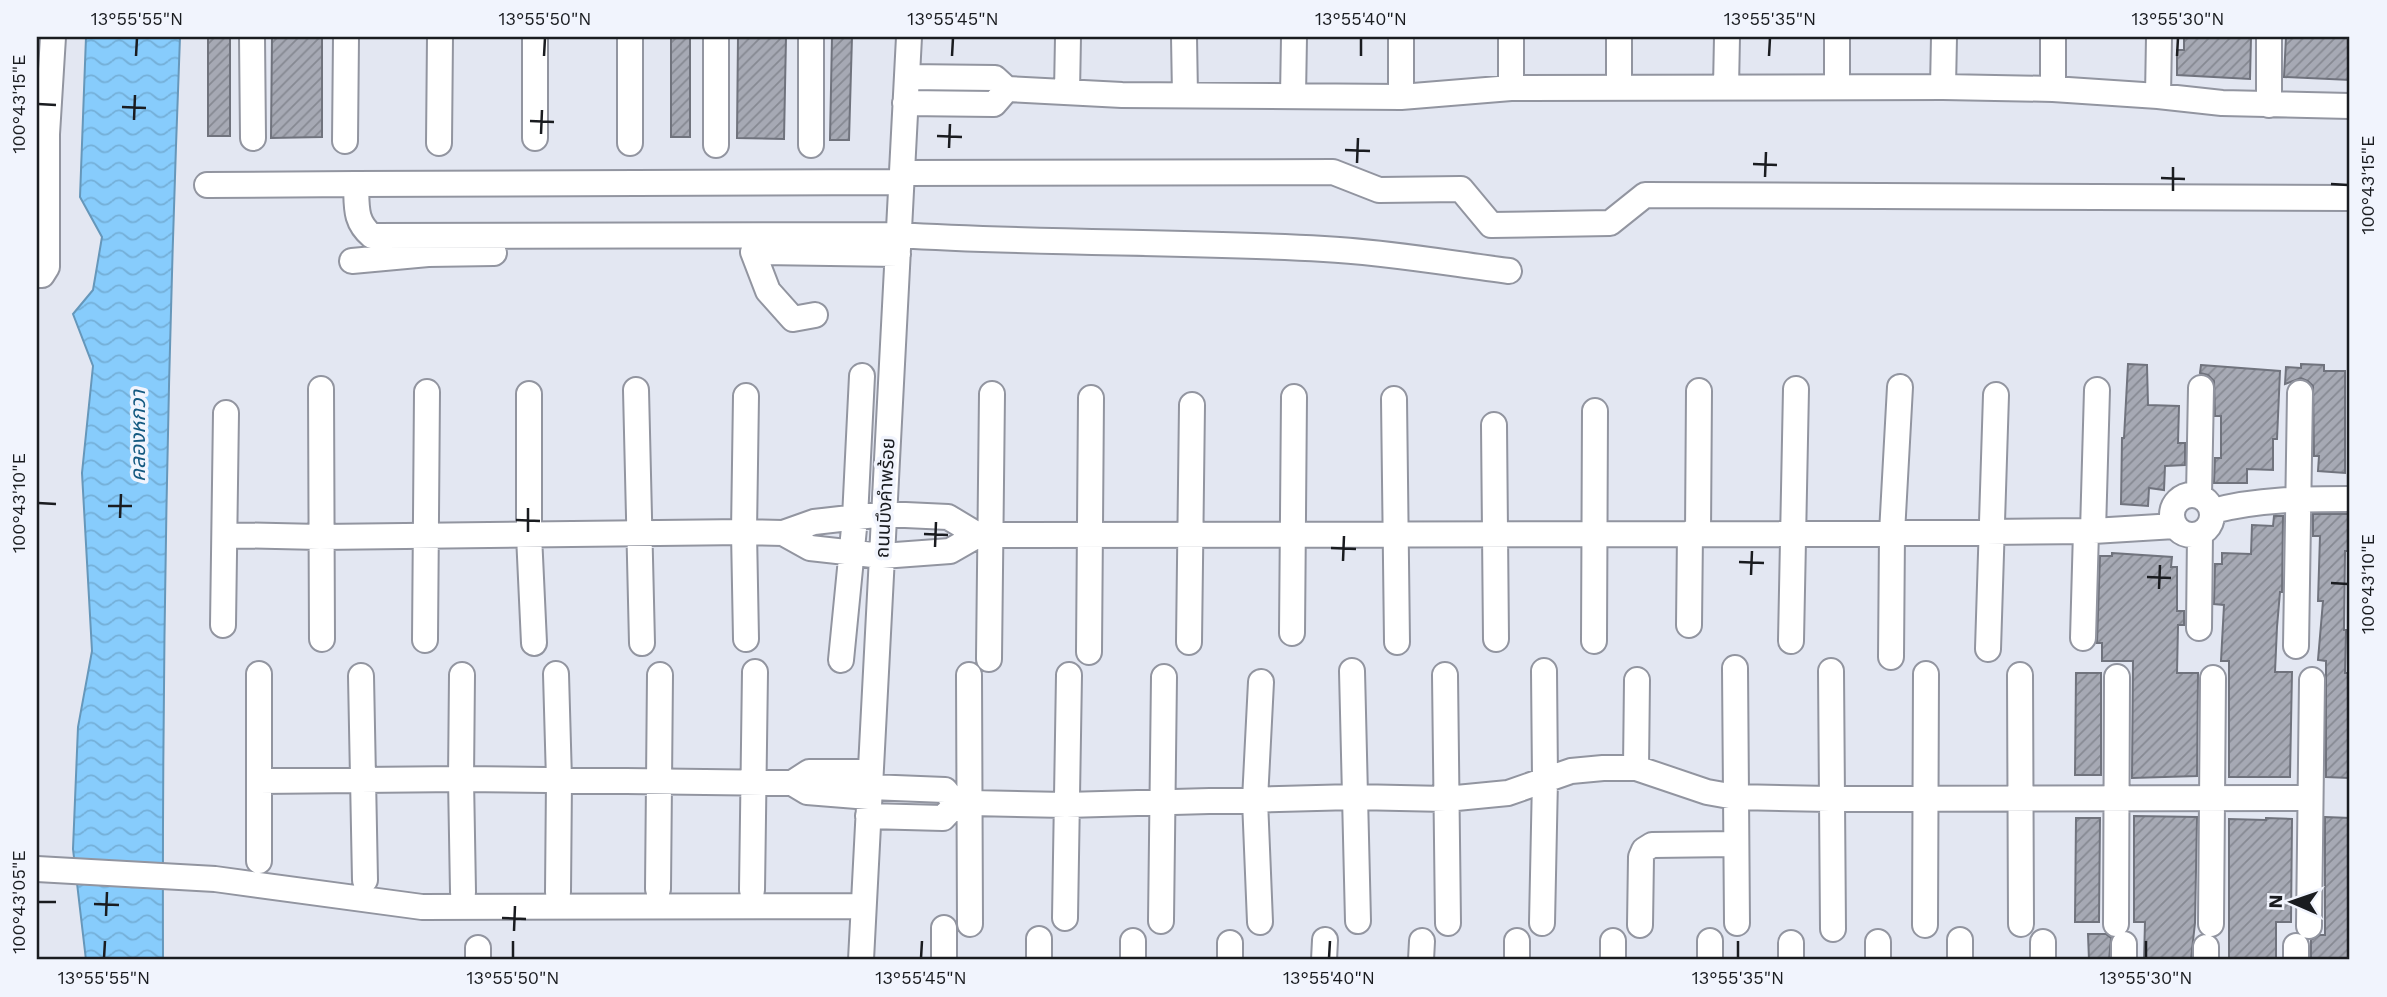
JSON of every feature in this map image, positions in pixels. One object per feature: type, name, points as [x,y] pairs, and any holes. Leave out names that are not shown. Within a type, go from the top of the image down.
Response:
[{"type":"street","points":[[37,275],[42,275],[47,267],[47,134],[53,37]]},
{"type":"street","points":[[252,37],[253,138]]},
{"type":"street","points":[[345,141],[346,37]]},
{"type":"street","points":[[439,143],[440,37]]},
{"type":"street","points":[[535,37],[535,138]]},
{"type":"street","points":[[630,37],[630,143]]},
{"type":"street","points":[[716,37],[716,145]]},
{"type":"street","points":[[811,37],[811,145]]},
{"type":"street","name":"ถนนบึงคำพร้อย","points":[[861,960],[909,37]]},
{"type":"street","points":[[1067,92],[1068,37]]},
{"type":"street","points":[[1184,37],[1185,95]]},
{"type":"street","points":[[1293,96],[1294,37]]},
{"type":"street","points":[[1401,37],[1401,97]]},
{"type":"street","points":[[1511,37],[1511,88]]},
{"type":"street","points":[[1619,37],[1619,87]]},
{"type":"street","points":[[1726,87],[1727,37]]},
{"type":"street","points":[[1837,37],[1837,87]]},
{"type":"street","points":[[1943,87],[1944,37]]},
{"type":"street","points":[[2053,37],[2053,89]]},
{"type":"street","points":[[2158,96],[2159,37]]},
{"type":"street","points":[[2269,37],[2269,105]]},
{"type":"street","points":[[907,77],[995,78],[1007,89],[1185,95],[1401,97],[1511,88],[1943,87],[2053,89],[2222,103],[2350,106]]},
{"type":"street","points":[[905,103],[994,104],[1007,89]]},
{"type":"street","points":[[206,185],[1332,172],[1379,190],[1461,189],[1492,225],[1610,223],[1645,195],[2350,198]]},
{"type":"street","points":[[356,184],[361,226],[372,236],[898,245]]},
{"type":"street","points":[[352,261],[428,254],[753,252],[980,240],[1327,249],[1509,271]]},
{"type":"street","points":[[753,252],[768,291],[793,319],[815,315]]},
{"type":"street","points":[[841,660],[855,518],[862,376]]},
{"type":"street","points":[[1891,657],[1892,533],[1900,387]]},
{"type":"street","points":[[2201,387],[2206,503],[2211,525],[2200,534],[2186,535],[2175,526],[2172,512],[2174,505],[2185,496],[2206,503],[2350,499]]},
{"type":"street","points":[[321,389],[322,639]]},
{"type":"street","points":[[1791,641],[1796,389]]},
{"type":"street","points":[[636,390],[642,643]]},
{"type":"street","points":[[2083,638],[2096,390]]},
{"type":"street","points":[[1689,625],[1699,391]]},
{"type":"street","points":[[425,640],[426,392]]},
{"type":"street","points":[[2296,646],[2300,393]]},
{"type":"street","points":[[529,394],[529,535],[534,643]]},
{"type":"street","points":[[989,659],[984,535],[992,394]]},
{"type":"street","points":[[1989,649],[1996,395]]},
{"type":"street","points":[[746,396],[746,639]]},
{"type":"street","points":[[1292,634],[1294,397]]},
{"type":"street","points":[[1089,652],[1091,398]]},
{"type":"street","points":[[1394,399],[1397,642]]},
{"type":"street","points":[[1189,642],[1192,405]]},
{"type":"street","points":[[1594,640],[1595,411]]},
{"type":"street","points":[[223,625],[226,413]]},
{"type":"street","points":[[1494,425],[1496,639]]},
{"type":"street","points":[[225,535],[320,537],[783,533],[814,522],[884,514],[948,517],[984,535]]},
{"type":"street","points":[[783,533],[810,548],[882,556],[950,551],[984,535],[1793,534],[2090,531],[2175,526]]},
{"type":"street","points":[[2199,628],[2200,534]]},
{"type":"street","points":[[1735,668],[1737,923]]},
{"type":"street","points":[[1352,671],[1358,921]]},
{"type":"street","points":[[1542,923],[1544,671]]},
{"type":"street","points":[[1831,671],[1833,929]]},
{"type":"street","points":[[752,890],[755,672]]},
{"type":"street","points":[[258,674],[259,862]]},
{"type":"street","points":[[556,674],[558,892]]},
{"type":"street","points":[[1925,925],[1926,674]]},
{"type":"street","points":[[462,675],[463,892]]},
{"type":"street","points":[[657,890],[660,675]]},
{"type":"street","points":[[969,675],[964,803],[970,924]]},
{"type":"street","points":[[1065,918],[1069,675]]},
{"type":"street","points":[[1445,675],[1448,923]]},
{"type":"street","points":[[361,676],[365,880]]},
{"type":"street","points":[[2020,676],[2021,924]]},
{"type":"street","points":[[1161,921],[1164,677]]},
{"type":"street","points":[[2117,677],[2116,797],[2122,943]]},
{"type":"street","points":[[2207,944],[2214,678]]},
{"type":"street","points":[[1636,768],[1637,680]]},
{"type":"street","points":[[2300,944],[2310,798],[2312,680]]},
{"type":"street","points":[[1260,922],[1255,800],[1261,682]]},
{"type":"street","points":[[259,781],[461,779],[792,783],[809,772],[869,793],[945,790],[964,803],[1066,805],[1354,797],[1446,799],[1508,793],[1571,771],[1636,768],[1707,792],[1735,797],[2310,798]]},
{"type":"street","points":[[1640,925],[1641,857],[1644,850],[1652,845],[1735,844]]},
{"type":"street","points":[[38,869],[215,879],[422,907],[863,906]]},
{"type":"street","points":[[944,928],[944,960]]},
{"type":"water","name":"คลองหกวา","points":[[86,37],[180,37],[167,498],[163,960],[86,960],[73,849],[78,727],[92,651],[82,473],[93,366],[73,314],[93,290],[102,237],[80,197]]},
{"type":"building","points":[[208,37],[230,37],[230,136],[208,136]]},
{"type":"building","points":[[272,37],[322,37],[322,137],[271,138]]},
{"type":"building","points":[[671,37],[690,37],[690,137],[671,137]]},
{"type":"building","points":[[738,37],[786,37],[784,139],[737,138]]},
{"type":"building","points":[[832,37],[852,37],[849,140],[830,140]]},
{"type":"building","points":[[2184,37],[2251,37],[2250,79],[2177,75],[2177,50],[2184,50]]},
{"type":"building","points":[[2286,37],[2350,37],[2350,80],[2284,77]]},
{"type":"building","points":[[2128,364],[2147,365],[2148,405],[2179,406],[2178,443],[2185,443],[2185,465],[2165,466],[2164,490],[2149,488],[2148,506],[2121,504],[2122,438]]},
{"type":"building","points":[[2301,364],[2324,365],[2324,371],[2345,371],[2345,473],[2318,471],[2319,456],[2314,456],[2313,386],[2301,378],[2285,384],[2286,367],[2301,368]]},
{"type":"building","points":[[2201,365],[2280,371],[2277,439],[2273,439],[2273,470],[2247,469],[2247,483],[2214,483],[2215,458],[2221,458],[2221,416],[2215,416],[2214,381],[2208,375],[2200,373]]},
{"type":"building","points":[[2313,514],[2350,514],[2350,551],[2345,551],[2344,630],[2345,673],[2350,673],[2349,778],[2326,777],[2326,661],[2318,660],[2323,601],[2318,601],[2320,536],[2313,536]]},
{"type":"building","points":[[2274,516],[2283,516],[2282,592],[2275,672],[2292,672],[2290,777],[2229,777],[2229,661],[2221,661],[2224,605],[2214,604],[2215,564],[2222,564],[2222,553],[2251,554],[2252,525],[2273,526]]},
{"type":"building","points":[[2112,553],[2172,557],[2171,567],[2177,567],[2177,611],[2184,611],[2184,625],[2178,625],[2177,673],[2198,673],[2197,776],[2132,778],[2133,661],[2102,661],[2102,643],[2097,643],[2100,556],[2112,556]]},
{"type":"building","points":[[2076,673],[2101,673],[2101,775],[2075,775]]},
{"type":"building","points":[[2134,816],[2197,817],[2195,923],[2191,959],[2144,960],[2145,922],[2134,922]]},
{"type":"building","points":[[2325,817],[2350,818],[2350,960],[2311,960],[2311,940],[2325,935]]},
{"type":"building","points":[[2076,818],[2100,818],[2099,922],[2075,922]]},
{"type":"building","points":[[2229,819],[2292,819],[2291,922],[2276,922],[2276,960],[2229,960]]},
{"type":"building","points":[[2088,934],[2106,934],[2111,938],[2109,960],[2089,960]]}]
